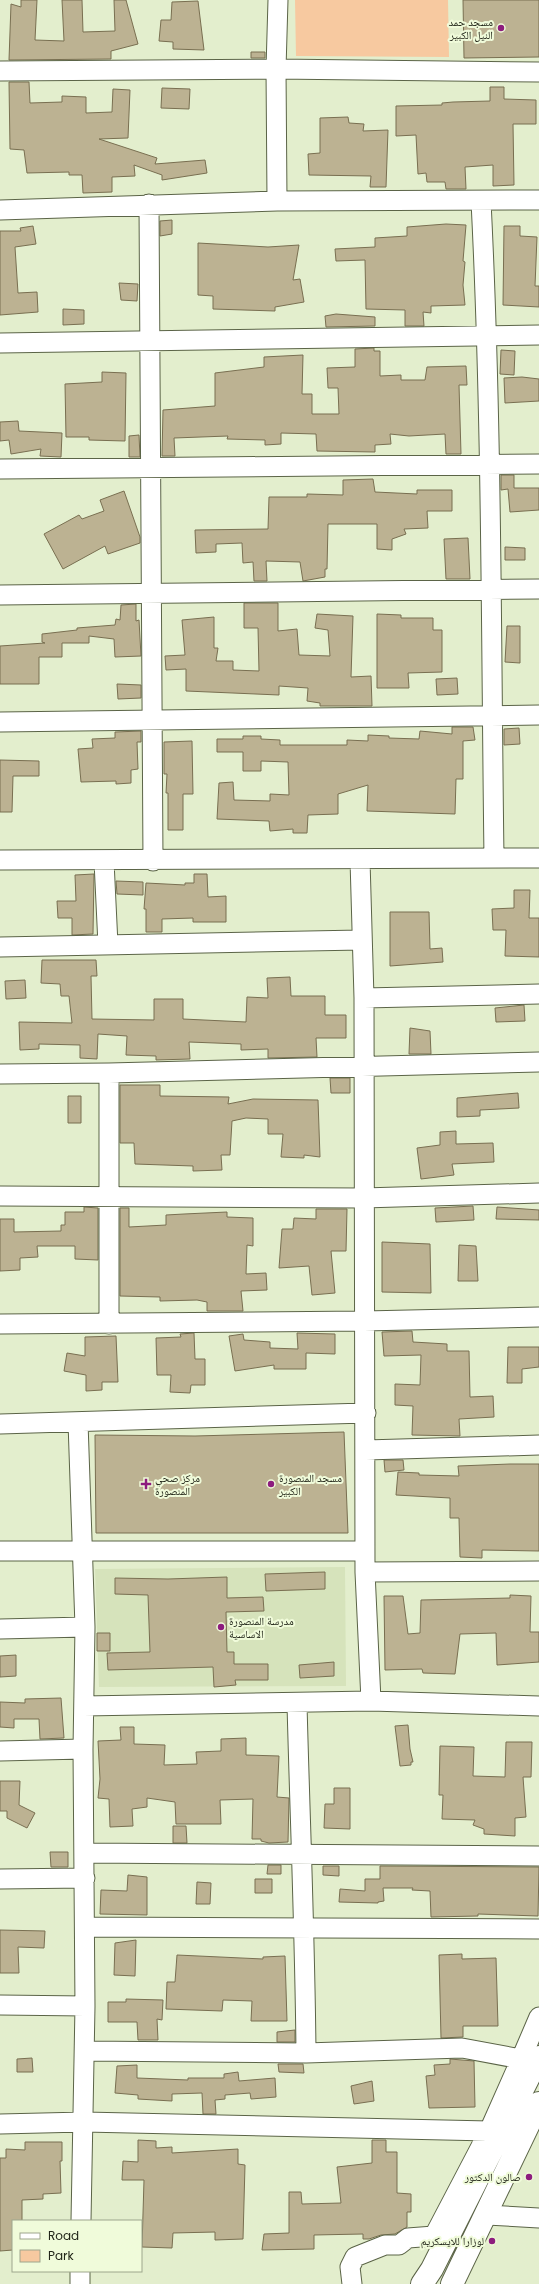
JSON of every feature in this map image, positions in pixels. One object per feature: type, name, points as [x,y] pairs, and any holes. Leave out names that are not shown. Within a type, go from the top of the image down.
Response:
[{"type":"main road","points":[[422,2284],[432,2269],[530,2058]]},
{"type":"main road","points":[[452,2284],[487,2215],[539,2104]]},
{"type":"street","points":[[277,201],[276,69],[278,0]]},
{"type":"street","points":[[0,72],[276,69],[539,72]]},
{"type":"street","points":[[0,210],[277,201],[539,200]]},
{"type":"street","points":[[481,201],[488,335],[491,465],[494,858]]},
{"type":"street","points":[[149,204],[150,593],[154,860]]},
{"type":"street","points":[[0,343],[149,342],[539,335]]},
{"type":"street","points":[[0,469],[150,469],[539,464]]},
{"type":"street","points":[[0,595],[539,588]]},
{"type":"street","points":[[0,722],[539,715]]},
{"type":"street","points":[[0,860],[104,861],[539,858]]},
{"type":"street","points":[[360,860],[361,940],[364,998],[363,1198],[366,1413],[365,1572],[371,1701]]},
{"type":"street","points":[[104,861],[108,945]]},
{"type":"street","points":[[0,948],[361,940]]},
{"type":"street","points":[[364,998],[539,994]]},
{"type":"street","points":[[0,1074],[109,1073],[539,1062]]},
{"type":"street","points":[[109,1073],[109,1324]]},
{"type":"street","points":[[0,1196],[363,1198],[539,1194]]},
{"type":"street","points":[[0,1324],[364,1321],[539,1317]]},
{"type":"street","points":[[0,1424],[366,1413]]},
{"type":"street","points":[[78,1422],[85,1627],[83,1749],[85,1854],[85,2051],[81,2220]]},
{"type":"street","points":[[366,1450],[539,1445]]},
{"type":"street","points":[[0,1551],[365,1551]]},
{"type":"street","points":[[365,1572],[539,1571]]},
{"type":"street","points":[[0,1629],[85,1627]]},
{"type":"street","points":[[84,1706],[297,1704],[371,1701],[539,1706]]},
{"type":"street","points":[[297,1704],[301,1854],[305,1928],[306,2053]]},
{"type":"street","points":[[0,1751],[83,1749]]},
{"type":"street","points":[[85,1854],[539,1856]]},
{"type":"street","points":[[0,1879],[85,1878]]},
{"type":"street","points":[[85,1927],[539,1929]]},
{"type":"street","points":[[0,2005],[85,2006]]},
{"type":"street","points":[[352,2284],[350,2267],[355,2257],[385,2246],[399,2246],[408,2238],[434,2236],[489,2131],[530,2058],[539,2017]]},
{"type":"street","points":[[85,2051],[306,2053],[462,2048],[530,2058]]},
{"type":"street","points":[[0,2124],[84,2122],[489,2131]]},
{"type":"street","points":[[487,2215],[539,2218]]},
{"type":"street","points":[[80,2272],[80,2284]]},
{"type":"shaded area","name":"مدرسة المنصورة الاساسية","points":[[345,1567],[346,1686],[99,1687],[95,1569]]},
{"type":"green space","points":[[295,0],[448,0],[449,57],[296,56]]},
{"type":"building","points":[[21,0],[37,0],[35,40],[64,41],[62,0],[82,0],[83,32],[115,31],[114,0],[126,0],[138,44],[111,51],[111,59],[9,60],[11,4],[21,7]]},
{"type":"building","name":"مسجد حمد النيل الكبير","points":[[463,0],[539,0],[539,57],[464,58]]},
{"type":"building","points":[[198,1],[204,50],[173,49],[173,42],[159,41],[161,20],[171,20],[172,2]]},
{"type":"building","points":[[251,52],[265,52],[265,58],[251,58]]},
{"type":"building","points":[[9,82],[29,82],[30,103],[62,102],[62,96],[86,97],[86,113],[112,112],[113,89],[130,90],[128,138],[99,139],[157,158],[155,164],[205,160],[207,173],[162,180],[162,175],[134,165],[135,176],[112,177],[112,192],[83,193],[82,175],[69,175],[69,172],[27,173],[24,150],[10,149]]},
{"type":"building","points":[[490,87],[504,87],[504,99],[536,100],[536,124],[513,124],[514,185],[493,186],[493,165],[465,167],[466,189],[446,189],[445,182],[427,182],[426,173],[418,174],[416,135],[396,136],[396,106],[442,105],[442,103],[453,102],[490,101]]},
{"type":"building","points":[[162,88],[190,89],[189,109],[161,108]]},
{"type":"building","points":[[348,117],[349,123],[364,124],[363,131],[388,130],[386,187],[370,187],[371,176],[309,175],[308,154],[320,153],[320,118]]},
{"type":"building","points":[[172,220],[172,234],[160,236],[160,221]]},
{"type":"building","points":[[446,224],[466,225],[463,261],[465,262],[463,285],[465,305],[431,306],[431,313],[423,312],[424,326],[405,326],[405,310],[366,309],[365,260],[336,261],[335,249],[375,247],[375,238],[407,236],[407,227]]},
{"type":"building","points":[[33,226],[36,244],[15,247],[18,293],[37,292],[38,312],[0,315],[0,231],[21,231],[20,228]]},
{"type":"building","points":[[504,226],[520,226],[520,236],[537,237],[535,286],[539,286],[539,307],[503,305]]},
{"type":"building","points":[[198,243],[268,247],[299,245],[293,280],[300,279],[304,302],[275,307],[275,311],[213,309],[213,296],[198,295]]},
{"type":"building","points":[[119,283],[138,284],[137,301],[121,300]]},
{"type":"building","points":[[63,309],[84,310],[84,324],[63,325]]},
{"type":"building","points":[[336,314],[375,317],[375,326],[326,327],[325,316]]},
{"type":"building","points":[[374,348],[374,351],[380,351],[380,376],[401,375],[401,380],[425,380],[427,367],[466,366],[467,385],[459,385],[461,454],[446,454],[445,434],[409,436],[390,434],[391,444],[375,445],[375,452],[317,451],[316,434],[281,433],[281,444],[265,445],[265,440],[227,439],[228,436],[174,438],[175,456],[162,456],[163,410],[215,406],[215,373],[264,367],[264,357],[303,355],[302,394],[312,394],[312,414],[339,414],[338,388],[328,388],[327,368],[355,367],[355,349]]},
{"type":"building","points":[[501,350],[515,351],[514,375],[500,374]]},
{"type":"building","points":[[102,372],[126,373],[125,441],[89,440],[89,437],[66,437],[65,384],[102,382]]},
{"type":"building","points":[[522,377],[539,379],[539,401],[505,403],[504,378]]},
{"type":"building","points":[[18,421],[19,431],[62,433],[61,457],[40,456],[41,449],[11,454],[9,440],[0,441],[0,422]]},
{"type":"building","points":[[139,435],[140,457],[129,457],[129,436]]},
{"type":"building","points":[[501,475],[514,475],[514,488],[539,488],[539,510],[510,512],[508,489],[501,490]]},
{"type":"building","points":[[373,479],[375,492],[417,494],[417,490],[452,490],[452,511],[427,511],[428,528],[404,529],[406,534],[392,539],[392,550],[377,549],[377,524],[328,524],[327,569],[325,569],[325,577],[303,581],[300,562],[266,561],[267,581],[254,581],[253,562],[243,563],[242,543],[216,544],[216,552],[196,553],[195,530],[268,529],[269,497],[307,497],[307,494],[343,495],[343,480]]},
{"type":"building","points":[[124,491],[140,537],[140,543],[108,554],[105,546],[63,569],[44,534],[79,515],[82,519],[104,511],[100,500]]},
{"type":"building","points":[[468,538],[470,579],[446,579],[444,539]]},
{"type":"building","points":[[505,547],[525,548],[525,560],[505,560]]},
{"type":"building","points":[[244,603],[278,603],[278,631],[297,629],[299,655],[330,656],[328,630],[315,628],[317,614],[353,616],[351,677],[371,676],[372,706],[320,706],[320,703],[307,701],[308,688],[279,686],[279,695],[186,691],[186,669],[166,670],[165,656],[185,655],[182,620],[214,617],[214,648],[218,648],[216,661],[233,661],[233,670],[259,671],[258,628],[244,628]]},
{"type":"building","points":[[136,604],[136,621],[139,620],[141,656],[115,657],[114,639],[89,636],[89,643],[62,643],[62,657],[39,657],[39,684],[0,684],[0,646],[45,643],[42,642],[42,634],[77,630],[77,628],[115,625],[116,619],[120,620],[121,605]]},
{"type":"building","points":[[377,614],[401,615],[401,618],[433,618],[433,630],[442,630],[442,672],[408,673],[409,688],[377,688]]},
{"type":"building","points":[[507,626],[520,626],[520,663],[505,662]]},
{"type":"building","points":[[457,678],[458,694],[437,695],[436,679]]},
{"type":"building","points":[[117,684],[141,685],[141,698],[118,699]]},
{"type":"building","points":[[452,727],[473,727],[475,740],[463,741],[463,779],[456,779],[455,814],[367,811],[368,785],[338,794],[338,814],[308,815],[307,833],[293,833],[293,829],[270,831],[269,821],[217,819],[219,783],[233,782],[234,800],[270,801],[270,794],[289,795],[288,762],[261,761],[261,771],[243,771],[243,752],[217,752],[217,739],[243,739],[243,736],[261,736],[261,739],[280,740],[280,745],[347,745],[347,740],[368,741],[368,735],[389,736],[389,738],[419,739],[420,731],[452,734]]},
{"type":"building","points":[[519,728],[520,744],[504,745],[504,729]]},
{"type":"building","points":[[141,731],[141,742],[137,742],[138,769],[131,770],[131,783],[116,784],[116,781],[81,782],[78,749],[93,748],[92,739],[115,738],[115,732]]},
{"type":"building","points":[[192,741],[193,794],[183,794],[183,830],[168,830],[168,793],[166,793],[167,774],[164,774],[164,742]]},
{"type":"building","points":[[0,760],[39,761],[39,776],[13,776],[12,812],[0,812]]},
{"type":"building","points":[[94,874],[93,934],[72,935],[72,918],[58,918],[57,901],[76,901],[75,875]]},
{"type":"building","points":[[194,874],[207,874],[208,897],[226,896],[226,922],[193,922],[193,918],[162,919],[162,932],[146,932],[146,909],[144,909],[146,883],[185,885],[185,883],[194,883]]},
{"type":"building","points":[[116,881],[143,882],[143,895],[117,894]]},
{"type":"building","points":[[514,890],[530,890],[529,918],[539,918],[539,957],[505,956],[506,930],[493,930],[492,909],[514,908]]},
{"type":"building","points":[[390,912],[429,912],[430,949],[442,948],[443,962],[390,966]]},
{"type":"building","points":[[42,960],[96,960],[97,976],[91,976],[92,1019],[154,1020],[154,999],[183,999],[183,1019],[246,1022],[247,997],[268,998],[267,978],[290,977],[291,996],[325,996],[325,1015],[346,1015],[346,1038],[316,1038],[317,1057],[268,1058],[268,1049],[241,1050],[241,1044],[189,1042],[190,1059],[156,1060],[156,1056],[126,1055],[127,1036],[98,1034],[97,1059],[80,1058],[80,1045],[39,1044],[39,1049],[20,1050],[19,1022],[72,1023],[69,996],[61,996],[60,984],[41,983]]},
{"type":"building","points":[[25,980],[26,998],[6,999],[5,981]]},
{"type":"building","points":[[524,1005],[525,1021],[496,1022],[495,1008]]},
{"type":"building","points":[[410,1028],[430,1031],[431,1054],[409,1054]]},
{"type":"building","points":[[330,1078],[350,1078],[350,1093],[331,1093]]},
{"type":"building","points":[[120,1085],[160,1085],[160,1096],[229,1097],[228,1104],[253,1099],[318,1100],[320,1157],[304,1155],[304,1158],[281,1157],[283,1134],[268,1134],[268,1119],[246,1118],[232,1121],[230,1155],[221,1155],[222,1170],[193,1171],[193,1166],[135,1164],[134,1143],[120,1143]]},
{"type":"building","points":[[518,1093],[519,1108],[480,1110],[480,1116],[457,1117],[457,1098]]},
{"type":"building","points":[[68,1096],[81,1096],[81,1123],[68,1123]]},
{"type":"building","points":[[456,1131],[456,1144],[493,1143],[494,1162],[452,1164],[454,1175],[421,1179],[417,1148],[440,1145],[440,1132]]},
{"type":"building","points":[[473,1206],[474,1220],[436,1222],[435,1208]]},
{"type":"building","points":[[84,1207],[98,1208],[98,1260],[75,1259],[75,1246],[37,1246],[38,1257],[20,1258],[20,1270],[0,1271],[0,1219],[14,1219],[14,1232],[61,1231],[61,1225],[65,1225],[65,1212],[84,1212]]},
{"type":"building","points":[[497,1207],[539,1210],[539,1220],[496,1219]]},
{"type":"building","points":[[120,1208],[129,1208],[129,1227],[166,1225],[166,1215],[227,1212],[227,1217],[253,1218],[253,1246],[247,1245],[246,1274],[266,1273],[267,1290],[241,1291],[243,1311],[207,1311],[207,1302],[197,1300],[160,1301],[160,1297],[120,1296]]},
{"type":"building","points":[[316,1209],[347,1209],[346,1251],[331,1251],[335,1293],[312,1295],[309,1266],[279,1268],[282,1229],[293,1229],[294,1218],[316,1219]]},
{"type":"building","points":[[382,1242],[430,1244],[431,1293],[382,1292]]},
{"type":"building","points":[[459,1245],[476,1246],[478,1281],[458,1281]]},
{"type":"building","points":[[412,1331],[413,1342],[447,1344],[447,1351],[469,1351],[470,1397],[493,1396],[494,1417],[459,1419],[460,1436],[412,1435],[413,1406],[395,1405],[395,1384],[420,1385],[421,1355],[384,1356],[382,1332]]},
{"type":"building","points":[[194,1333],[195,1359],[205,1359],[205,1385],[191,1385],[190,1393],[170,1392],[171,1375],[157,1375],[156,1338],[181,1337],[180,1334]]},
{"type":"building","points":[[297,1333],[335,1334],[335,1354],[306,1353],[306,1369],[274,1369],[274,1365],[235,1371],[229,1336],[243,1334],[244,1340],[270,1342],[270,1348],[298,1349]]},
{"type":"building","points":[[116,1336],[118,1382],[102,1382],[102,1390],[86,1391],[86,1375],[64,1371],[67,1353],[85,1356],[85,1337]]},
{"type":"building","points":[[508,1347],[539,1347],[539,1367],[522,1369],[522,1383],[507,1383]]},
{"type":"building","points":[[344,1432],[348,1533],[96,1533],[95,1435],[195,1436]]},
{"type":"building","points":[[384,1460],[403,1460],[404,1470],[385,1472]]},
{"type":"building","points":[[539,1464],[539,1551],[482,1550],[482,1558],[460,1557],[459,1518],[450,1518],[450,1498],[396,1495],[398,1472],[419,1473],[419,1475],[459,1476],[458,1466]]},
{"type":"building","points":[[325,1572],[325,1589],[266,1591],[265,1574]]},
{"type":"building","points":[[227,1577],[227,1598],[263,1597],[264,1611],[226,1612],[227,1652],[234,1652],[234,1664],[268,1664],[268,1680],[235,1680],[236,1685],[214,1687],[213,1667],[108,1670],[107,1653],[150,1652],[148,1595],[115,1594],[115,1578],[168,1579]]},
{"type":"building","points":[[510,1595],[531,1596],[530,1632],[539,1632],[539,1662],[497,1665],[496,1633],[460,1634],[455,1674],[423,1673],[422,1669],[385,1670],[384,1596],[403,1596],[408,1634],[420,1633],[421,1600],[510,1598]]},
{"type":"building","points":[[97,1633],[110,1633],[110,1651],[97,1651]]},
{"type":"building","points":[[16,1655],[16,1676],[0,1677],[0,1656]]},
{"type":"building","points":[[334,1662],[334,1676],[300,1678],[299,1665]]},
{"type":"building","points":[[61,1698],[64,1738],[40,1739],[39,1719],[14,1719],[14,1728],[0,1727],[0,1702],[25,1703],[25,1699]]},
{"type":"building","points":[[408,1725],[410,1749],[413,1762],[411,1762],[411,1765],[400,1766],[395,1726]]},
{"type":"building","points":[[120,1727],[134,1727],[134,1744],[165,1745],[164,1765],[197,1764],[196,1752],[221,1751],[221,1739],[246,1738],[246,1755],[279,1756],[277,1797],[289,1798],[288,1842],[269,1843],[261,1841],[261,1839],[252,1839],[253,1799],[220,1800],[221,1824],[176,1824],[175,1802],[147,1798],[147,1807],[132,1809],[133,1826],[110,1827],[109,1799],[98,1798],[100,1779],[98,1741],[121,1740]]},
{"type":"building","points":[[506,1742],[532,1742],[531,1777],[523,1777],[526,1817],[515,1818],[515,1836],[484,1834],[484,1829],[473,1825],[475,1820],[442,1819],[443,1795],[439,1795],[440,1746],[474,1747],[473,1776],[505,1777]]},
{"type":"building","points":[[0,1781],[20,1781],[19,1805],[35,1813],[27,1828],[7,1818],[7,1811],[0,1811]]},
{"type":"building","points":[[334,1788],[350,1788],[350,1829],[324,1828],[325,1804],[334,1804]]},
{"type":"building","points":[[173,1826],[186,1826],[187,1843],[173,1843]]},
{"type":"building","points":[[50,1852],[68,1852],[68,1867],[51,1867]]},
{"type":"building","points":[[268,1865],[281,1865],[281,1874],[267,1874]]},
{"type":"building","points":[[323,1866],[339,1866],[339,1876],[323,1875]]},
{"type":"building","points":[[380,1866],[539,1867],[538,1916],[478,1914],[478,1916],[431,1917],[430,1891],[412,1890],[413,1888],[383,1888],[384,1901],[378,1903],[339,1902],[340,1889],[365,1891],[365,1879],[380,1879]]},
{"type":"building","points":[[128,1875],[147,1877],[147,1915],[100,1914],[101,1890],[127,1891]]},
{"type":"building","points":[[255,1879],[272,1879],[272,1893],[255,1893]]},
{"type":"building","points":[[197,1882],[211,1883],[210,1904],[196,1904]]},
{"type":"building","points":[[0,1930],[45,1931],[44,1948],[18,1947],[19,1973],[0,1973]]},
{"type":"building","points":[[136,1940],[135,1976],[114,1975],[115,1943]]},
{"type":"building","points":[[462,1954],[462,1959],[496,1958],[498,2026],[463,2026],[463,2037],[441,2038],[439,1955]]},
{"type":"building","points":[[177,1955],[263,1959],[263,1957],[285,1956],[287,2021],[251,2021],[252,2001],[223,2000],[222,2011],[166,2009],[167,1982],[175,1982]]},
{"type":"building","points":[[126,1999],[163,2000],[162,2020],[157,2019],[158,2040],[138,2040],[137,2022],[108,2022],[108,2002],[126,2002]]},
{"type":"building","points":[[295,2030],[295,2042],[277,2042],[277,2032]]},
{"type":"building","points":[[32,2058],[33,2072],[17,2072],[17,2059]]},
{"type":"building","points":[[450,2059],[474,2061],[475,2107],[429,2108],[426,2076],[435,2075],[434,2065],[450,2064]]},
{"type":"building","points":[[278,2064],[303,2064],[304,2073],[279,2072]]},
{"type":"building","points":[[137,2065],[137,2078],[188,2080],[188,2078],[224,2078],[224,2074],[238,2072],[239,2081],[275,2078],[276,2097],[251,2099],[250,2093],[225,2095],[225,2099],[215,2100],[216,2114],[203,2114],[202,2093],[172,2094],[172,2101],[138,2099],[138,2095],[115,2093],[117,2066]]},
{"type":"building","points":[[372,2081],[374,2101],[354,2104],[351,2086]]},
{"type":"building","points":[[138,2140],[156,2141],[156,2148],[172,2147],[172,2153],[238,2149],[238,2164],[245,2165],[243,2239],[215,2240],[215,2232],[173,2233],[172,2248],[142,2247],[144,2180],[122,2180],[123,2161],[138,2162]]},
{"type":"building","points":[[372,2140],[386,2140],[386,2152],[397,2152],[397,2193],[411,2194],[411,2212],[407,2212],[407,2227],[395,2234],[381,2235],[369,2239],[363,2239],[363,2234],[314,2235],[314,2249],[262,2250],[264,2234],[289,2233],[289,2192],[301,2192],[302,2204],[341,2203],[337,2167],[372,2163]]},
{"type":"building","points":[[25,2142],[62,2142],[62,2161],[60,2161],[61,2193],[43,2194],[43,2199],[22,2200],[22,2220],[12,2220],[12,2250],[0,2251],[0,2158],[6,2158],[6,2149],[25,2150]]},
{"type":"place","name":"مسجد حمد النيل الكبير","points":[[501,28]]},
{"type":"place","name":"مركز صحي المنصورة","points":[[146,1484]]},
{"type":"place","name":"مسجد المنصورة الكبير","points":[[271,1484]]},
{"type":"place","name":"مدرسة المنصورة الاساسية","points":[[221,1627]]},
{"type":"place","name":"صالون الدكتور","points":[[529,2177]]},
{"type":"place","name":"لوزارا للايسكريم","points":[[492,2241]]}]
